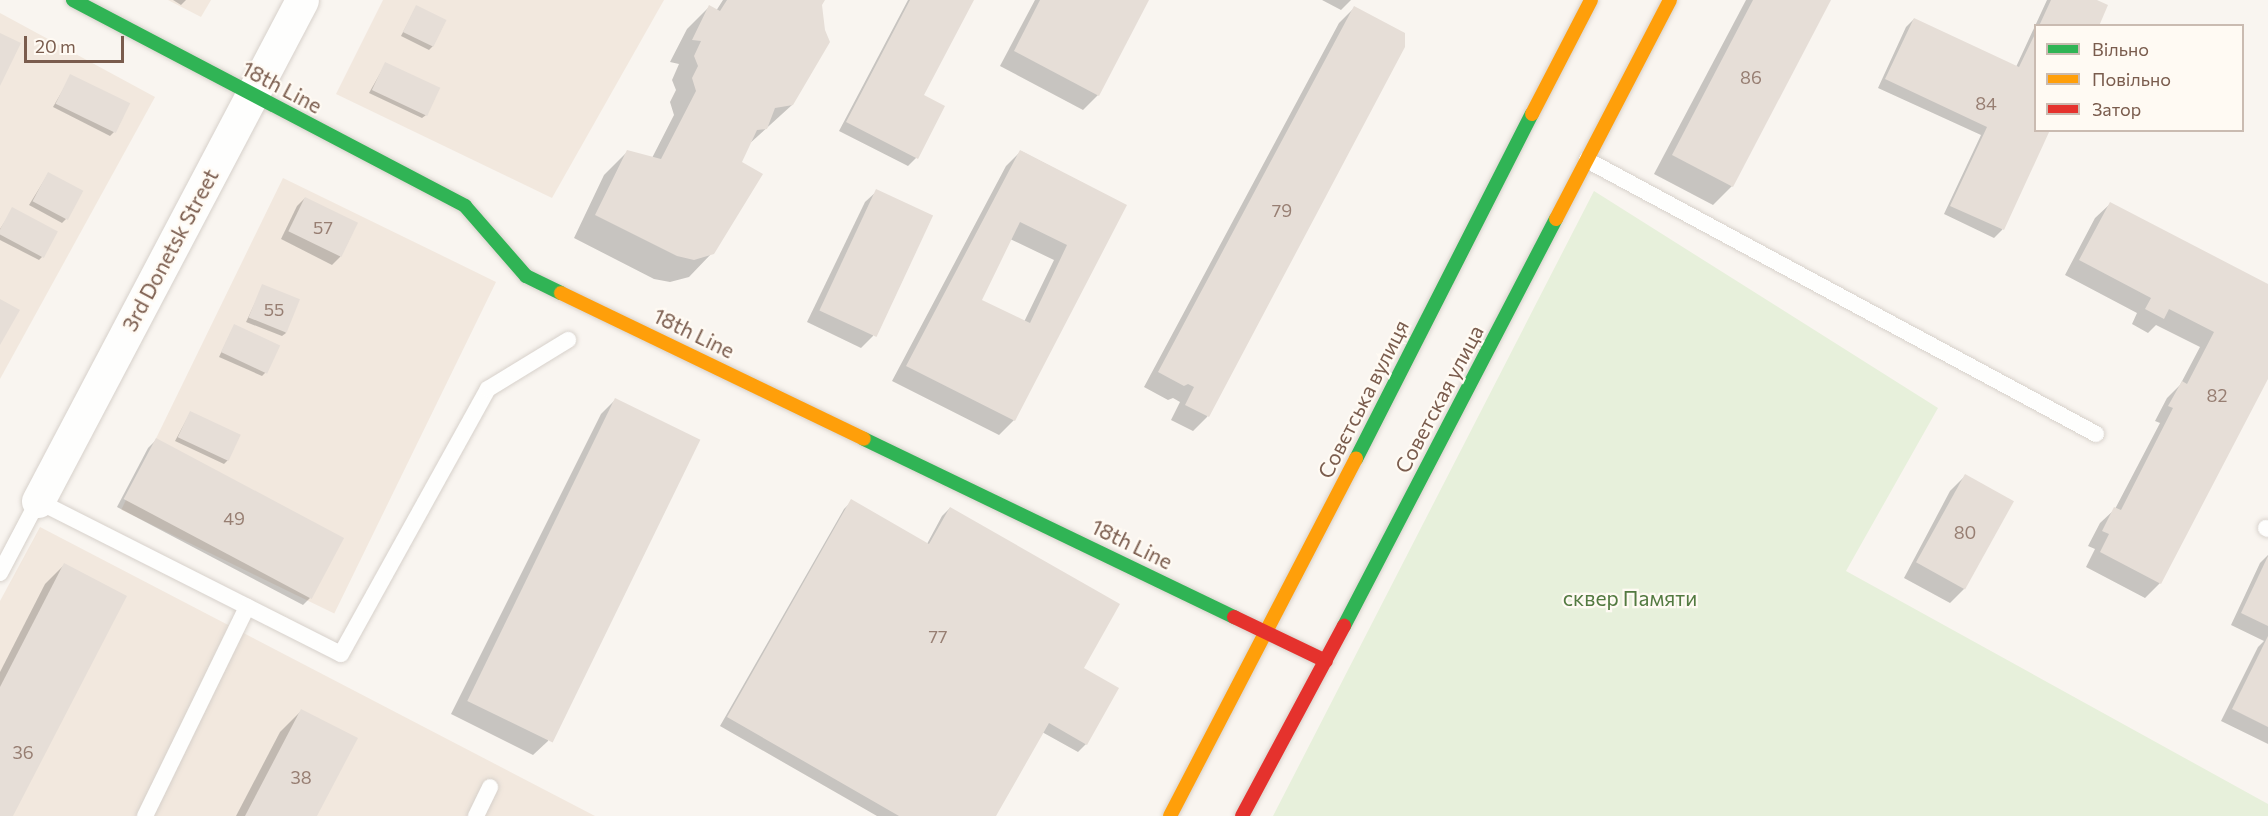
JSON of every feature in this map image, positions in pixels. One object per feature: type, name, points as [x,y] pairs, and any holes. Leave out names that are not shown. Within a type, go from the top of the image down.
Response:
[{"type":"main road","name":"18th Line","points":[[73,0],[465,206],[526,276],[1326,661]]},
{"type":"main road","name":"Совєтська вулиця","points":[[1170,816],[1267,633],[1591,0]]},
{"type":"main road","name":"Советская улица","points":[[1242,816],[1326,661],[1670,0]]},
{"type":"street","name":"3rd Donetsk Street","points":[[38,501],[302,0]]},
{"type":"lane","points":[[1587,160],[2096,434]]},
{"type":"lane","points":[[0,573],[38,501],[341,654],[488,389],[568,340]]},
{"type":"lane","points":[[145,816],[247,607]]},
{"type":"lane","points":[[476,816],[490,787]]},
{"type":"shaded area","points":[[168,0],[211,0],[201,17]]},
{"type":"shaded area","points":[[383,0],[664,0],[552,198],[336,94]]},
{"type":"shaded area","points":[[0,13],[155,97],[0,379]]},
{"type":"shaded area","points":[[283,178],[496,282],[334,614],[121,510]]},
{"type":"shaded area","points":[[40,527],[595,816],[0,816],[0,601]]},
{"type":"green space","name":"сквер Памяти","points":[[1594,191],[1938,408],[1846,571],[2268,804],[2268,816],[1273,816]]},
{"type":"building","points":[[727,0],[825,0],[822,5],[825,30],[830,42],[793,105],[775,108],[767,129],[757,130],[742,162],[763,174],[714,254],[694,260],[677,256],[595,215],[627,150],[661,159],[696,91],[692,78],[698,66],[694,56],[701,41],[692,40],[709,5],[720,11]]},
{"type":"building","points":[[910,0],[974,0],[924,95],[945,106],[918,159],[846,122]]},
{"type":"building","points":[[1040,0],[1149,0],[1099,96],[1014,51]]},
{"type":"building","points":[[1753,0],[1831,0],[1733,187],[1672,155]]},
{"type":"building","points":[[2051,0],[2097,0],[2108,5],[2100,24],[2040,24]]},
{"type":"building","points":[[416,5],[447,20],[433,47],[403,32]]},
{"type":"building","points":[[1354,6],[1405,33],[1405,47],[1209,417],[1185,405],[1194,387],[1188,384],[1184,386],[1158,372]]},
{"type":"building","points":[[1914,18],[2019,67],[2034,36],[2034,132],[2049,132],[2004,230],[1950,206],[1987,127],[1885,79]]},
{"type":"building","points":[[0,33],[21,43],[0,86]]},
{"type":"building","points":[[385,62],[440,88],[427,116],[372,90]]},
{"type":"building","points":[[70,74],[130,103],[116,133],[56,104]]},
{"type":"building","points":[[1020,150],[1127,205],[1015,421],[906,366]],"holes":[[[1020,222],[1067,245],[1030,323],[982,300]]]},
{"type":"building","points":[[48,172],[83,191],[68,220],[33,201]]},
{"type":"building","points":[[876,189],[933,216],[876,337],[819,310]]},
{"type":"building","points":[[305,197],[358,223],[341,257],[288,231]]},
{"type":"building","points":[[2110,202],[2268,284],[2268,379],[2161,584],[2100,552],[2109,534],[2102,531],[2114,507],[2121,510],[2173,408],[2168,406],[2182,381],[2187,384],[2214,332],[2169,309],[2164,319],[2145,309],[2151,298],[2079,260]]},
{"type":"building","points":[[12,207],[58,231],[44,258],[0,235],[0,230]]},
{"type":"building","points":[[262,284],[300,299],[287,333],[249,317]]},
{"type":"building","points":[[0,299],[20,310],[0,345]]},
{"type":"building","points":[[234,324],[280,346],[267,374],[221,352]]},
{"type":"building","points":[[615,398],[700,440],[553,743],[467,701]]},
{"type":"building","points":[[190,411],[241,435],[228,461],[178,437]]},
{"type":"building","points":[[156,438],[344,538],[312,599],[124,499]]},
{"type":"building","points":[[1965,474],[2014,501],[1965,589],[1916,562]]},
{"type":"building","points":[[851,499],[929,544],[950,507],[1120,604],[1084,668],[1119,688],[1087,745],[1049,723],[996,816],[899,816],[727,717]]},
{"type":"building","points":[[2268,556],[2268,626],[2241,613]]},
{"type":"building","points":[[64,563],[127,596],[13,816],[0,816],[0,687]]},
{"type":"building","points":[[2268,636],[2268,727],[2232,709]]},
{"type":"building","points":[[301,709],[358,738],[317,816],[245,816]]},
{"type":"traffic: fast","points":[[73,0],[465,206],[526,276],[561,293]]},
{"type":"traffic: fast","points":[[1356,459],[1532,114]]},
{"type":"traffic: fast","points":[[1344,626],[1556,219]]},
{"type":"traffic: fast","points":[[864,439],[1234,617]]},
{"type":"traffic: slow","points":[[1532,114],[1591,0]]},
{"type":"traffic: slow","points":[[1556,219],[1670,0]]},
{"type":"traffic: slow","points":[[561,293],[864,439]]},
{"type":"traffic: slow","points":[[1170,816],[1356,459]]},
{"type":"traffic: jam","points":[[1234,617],[1326,661]]},
{"type":"traffic: jam","points":[[1242,816],[1344,626]]}]
